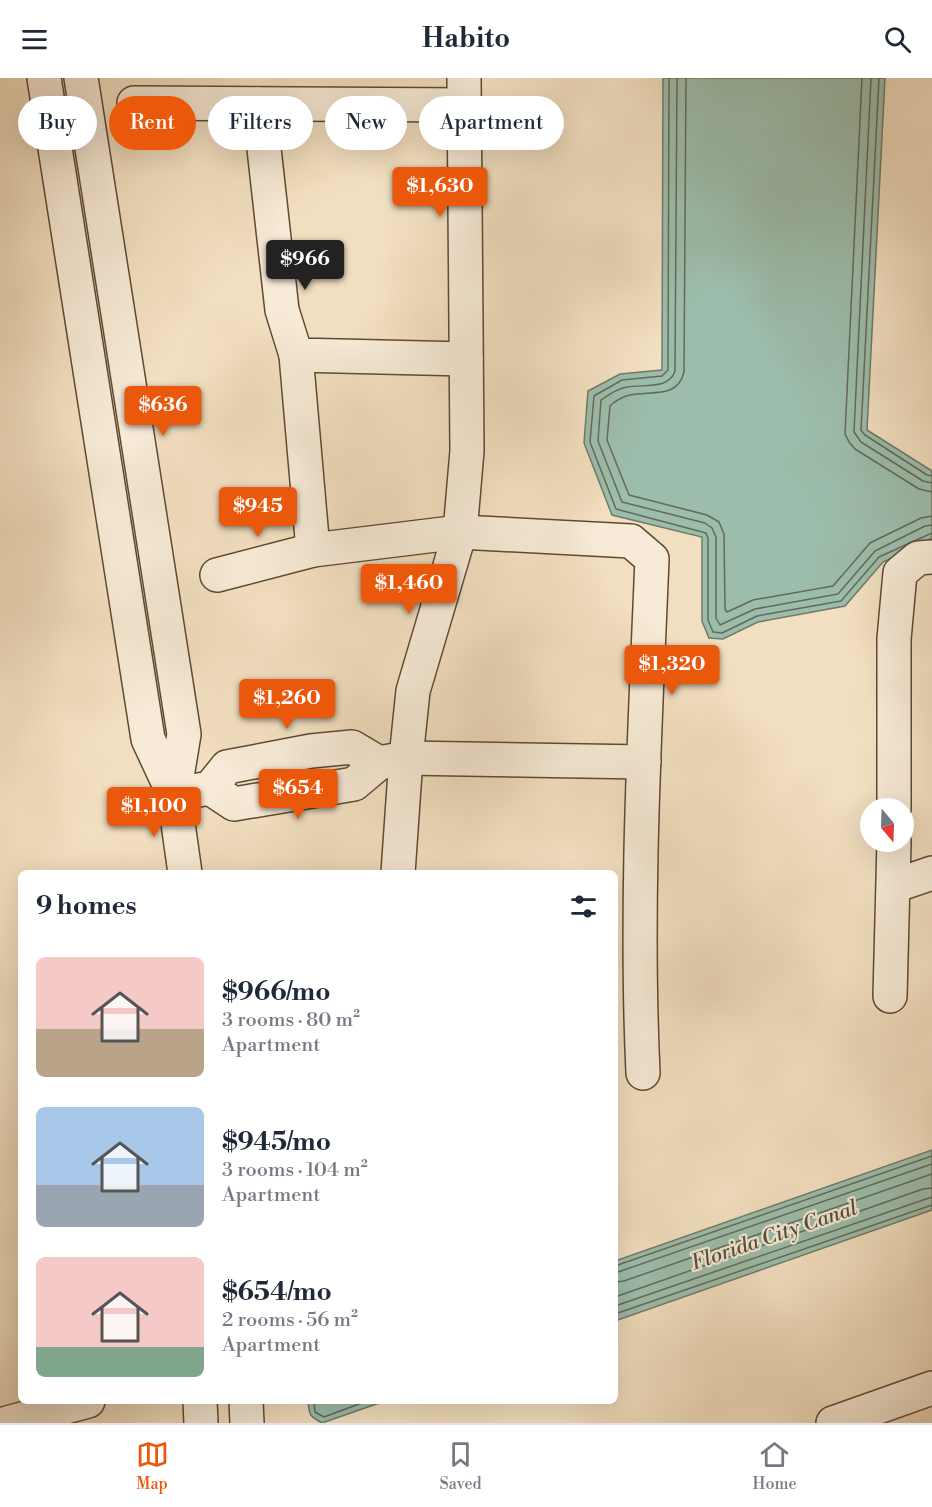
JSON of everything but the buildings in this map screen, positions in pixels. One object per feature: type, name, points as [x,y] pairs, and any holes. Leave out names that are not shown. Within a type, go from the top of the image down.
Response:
[{"type":"street","points":[[44,78],[148,738],[174,795],[185,870]]},
{"type":"street","points":[[81,78],[184,734],[174,795]]},
{"type":"street","points":[[313,101],[465,91],[467,451],[460,532],[392,760],[398,870]]},
{"type":"street","points":[[264,150],[282,310],[296,355],[313,550]]},
{"type":"street","points":[[296,355],[466,359]]},
{"type":"street","points":[[217,575],[313,550],[460,532],[632,541],[652,559],[644,762],[627,1003],[643,1072]]},
{"type":"street","points":[[894,798],[894,639],[900,573],[918,558],[932,557]]},
{"type":"street","points":[[174,795],[210,788],[227,767],[311,751],[352,747],[392,760],[644,762]]},
{"type":"street","points":[[311,751],[316,791]]},
{"type":"street","points":[[210,788],[234,804],[354,784],[392,760]]},
{"type":"street","points":[[890,996],[894,852]]},
{"type":"street","points":[[894,886],[932,873]]},
{"type":"street","points":[[849,1420],[932,1388]]},
{"type":"street","points":[[7,1423],[77,1404]]},
{"type":"street","points":[[200,1404],[201,1423]]},
{"type":"street","points":[[246,1404],[247,1423]]},
{"type":"water","points":[[663,78],[885,78],[867,430],[932,471],[932,538],[883,562],[845,606],[758,622],[723,639],[709,638],[702,621],[702,537],[612,515],[584,443],[588,391],[620,374],[662,370]]},
{"type":"water","name":"Florida City Canal","points":[[932,1150],[932,1210],[618,1320],[618,1260]]},
{"type":"water","points":[[308,1404],[376,1404],[322,1423],[310,1415]]}]
